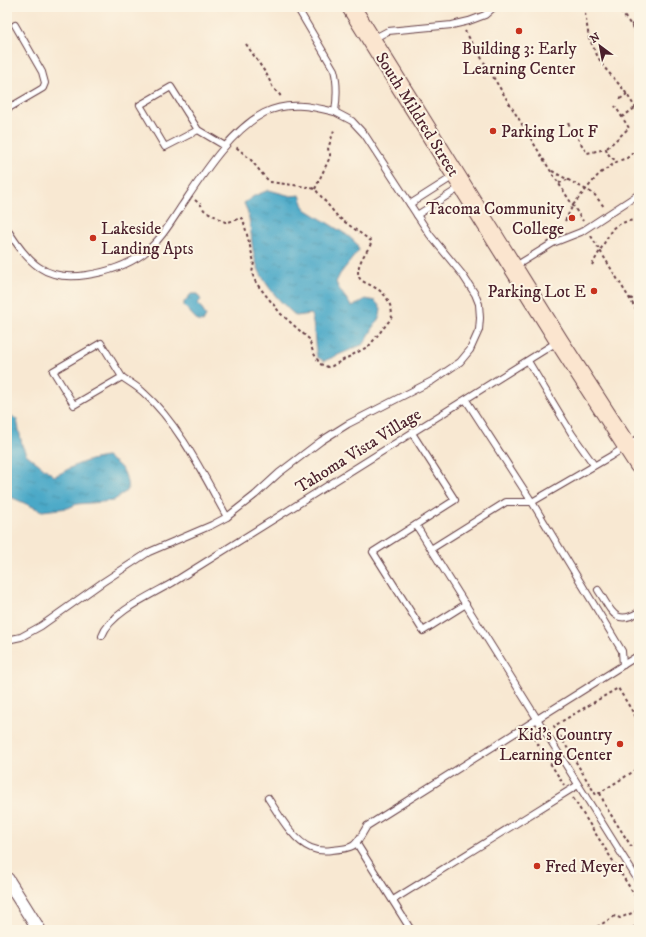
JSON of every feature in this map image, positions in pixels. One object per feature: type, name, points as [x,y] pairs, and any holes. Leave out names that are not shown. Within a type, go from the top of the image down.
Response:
[{"type":"main road","name":"South Mildred Street","points":[[351,7],[559,341],[633,442],[639,464]]},
{"type":"street","points":[[7,879],[39,930]]},
{"type":"lane","points":[[297,7],[334,70],[337,97],[335,112]]},
{"type":"lane","points":[[372,40],[388,30],[460,23],[476,19],[494,7]]},
{"type":"lane","points":[[7,109],[43,88],[45,81],[42,72],[15,25]]},
{"type":"lane","points":[[198,130],[165,147],[140,105],[171,86],[198,130],[227,144]]},
{"type":"lane","points":[[7,229],[20,250],[29,260],[52,274],[62,276],[80,276],[114,269],[131,262],[152,247],[227,144],[240,130],[265,113],[283,106],[315,107],[335,112],[352,121],[366,135],[430,235],[468,282],[479,304],[480,318],[479,330],[470,350],[460,362],[432,381],[348,424],[321,441],[279,473],[255,495],[227,517],[149,552],[103,582],[41,626],[21,637],[7,640]]},
{"type":"lane","points":[[410,204],[424,196],[459,181]]},
{"type":"lane","points":[[417,215],[459,181]]},
{"type":"lane","points":[[513,268],[552,243],[581,232],[639,194]]},
{"type":"lane","points":[[424,196],[430,206]]},
{"type":"lane","name":"Tahoma Vista Village","points":[[102,636],[107,625],[117,616],[559,341]]},
{"type":"lane","points":[[122,377],[74,405],[53,371],[101,343],[122,377],[144,393],[164,414],[191,453],[227,517]]},
{"type":"lane","points":[[528,361],[572,434],[594,465]]},
{"type":"lane","points":[[466,400],[532,502],[622,651],[623,665]]},
{"type":"lane","points":[[412,433],[454,500],[373,552],[423,631],[466,604]]},
{"type":"lane","points":[[431,549],[506,502],[532,502],[633,442]]},
{"type":"lane","points":[[416,525],[639,882]]},
{"type":"lane","points":[[598,590],[613,613],[617,616],[626,618],[639,612]]},
{"type":"lane","points":[[268,798],[295,836],[310,848],[325,851],[349,849],[357,844],[367,826],[639,655]]},
{"type":"lane","points":[[393,900],[578,785]]},
{"type":"lane","points":[[357,844],[411,930]]},
{"type":"lane","points":[[635,930],[639,928]]},
{"type":"path","points":[[584,7],[589,38],[597,55],[603,66],[627,94],[639,113]]},
{"type":"path","points":[[617,7],[639,39]]},
{"type":"path","points":[[631,26],[639,21]]},
{"type":"path","points":[[460,23],[584,224]]},
{"type":"path","points":[[246,44],[268,75],[273,88],[281,97],[283,106]]},
{"type":"path","points":[[620,99],[627,94]]},
{"type":"path","points":[[607,148],[629,128],[614,106]]},
{"type":"path","points":[[622,117],[635,108]]},
{"type":"path","points":[[568,123],[587,153],[606,149],[608,154],[613,159],[618,161]]},
{"type":"path","points":[[315,189],[330,157],[328,148],[334,130]]},
{"type":"path","points":[[189,195],[201,205],[204,210],[225,222],[242,218],[244,219],[254,262],[252,273],[256,283],[281,314],[309,339],[313,352],[320,364],[328,366],[339,363],[369,346],[392,316],[389,301],[384,293],[359,279],[358,269],[371,244],[370,241],[338,217],[315,189],[270,182],[251,160],[227,144]]},
{"type":"path","points":[[565,221],[573,205],[599,174],[618,161],[627,158],[639,148]]},
{"type":"path","points":[[550,170],[594,194],[610,213]]},
{"type":"path","points":[[559,183],[567,180]]},
{"type":"path","points":[[592,265],[612,229],[626,221],[639,219]]},
{"type":"path","points":[[590,235],[639,314]]},
{"type":"path","points":[[629,297],[639,302]]},
{"type":"path","points":[[639,722],[618,688],[554,726],[596,795],[639,768]]},
{"type":"path","points":[[534,727],[531,733],[571,797],[575,799],[639,902]]},
{"type":"path","points":[[600,793],[606,807],[631,846],[639,841]]},
{"type":"path","points":[[592,930],[614,916],[620,918],[639,910]]},
{"type":"water","points":[[269,190],[291,196],[300,195],[305,209],[347,235],[356,243],[359,250],[340,274],[336,282],[351,306],[358,304],[365,299],[375,301],[381,308],[380,316],[364,344],[324,361],[317,357],[311,314],[296,316],[270,289],[260,273],[254,255],[250,222],[244,203],[254,196]]},
{"type":"water","points":[[191,294],[197,294],[201,300],[198,303],[206,316],[203,322],[198,321],[184,306],[184,302]]},
{"type":"water","points":[[7,412],[17,420],[22,445],[26,454],[54,476],[80,463],[107,457],[123,470],[128,490],[113,501],[77,504],[68,508],[42,511],[13,498],[7,497]]},
{"type":"place","name":"Building 3: Early Learning Center","points":[[519,31]]},
{"type":"place","name":"Parking Lot F","points":[[493,131]]},
{"type":"place","name":"Tacoma Community College","points":[[572,218]]},
{"type":"place","name":"Lakeside Landing Apts","points":[[93,238]]},
{"type":"place","name":"Parking Lot E","points":[[594,291]]},
{"type":"place","name":"Kid's Country Learning Center","points":[[620,744]]},
{"type":"place","name":"Fred Meyer","points":[[537,866]]}]
